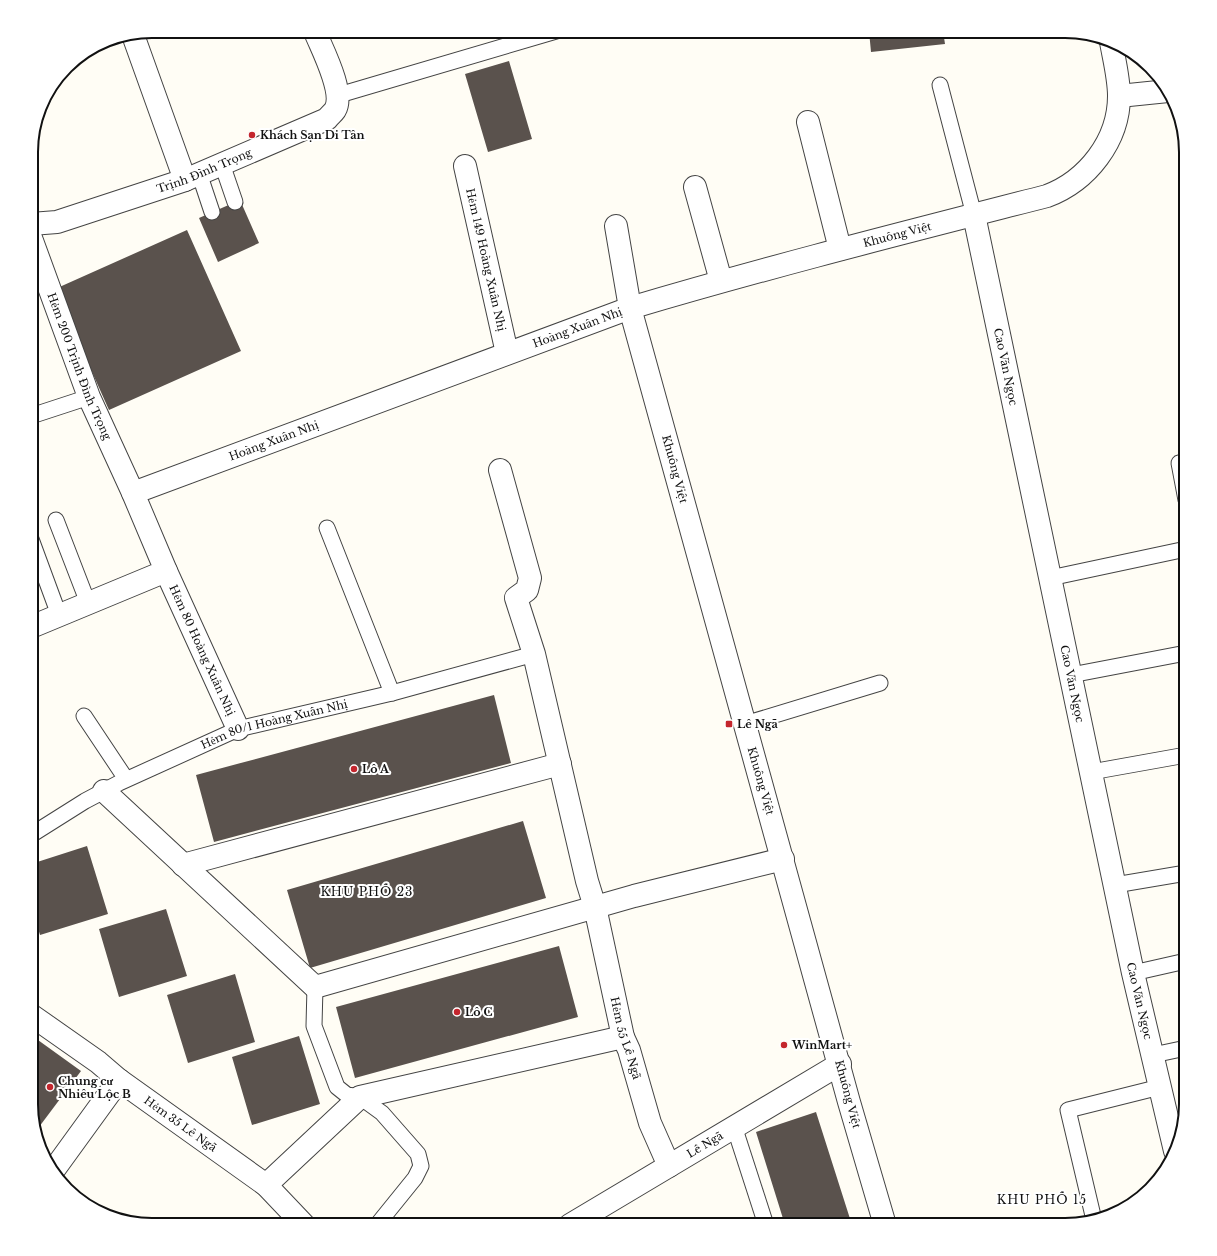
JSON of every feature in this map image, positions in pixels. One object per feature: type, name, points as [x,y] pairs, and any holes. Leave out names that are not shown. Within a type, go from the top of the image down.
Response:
[{"type":"street","points":[[318,38],[339,95]]},
{"type":"street","points":[[135,39],[192,177]]},
{"type":"street","name":"Khuông Việt","points":[[883,1218],[630,308],[721,281],[1046,196],[1066,187],[1092,166],[1107,143],[1116,117],[1119,96],[1112,48]]},
{"type":"street","points":[[1119,96],[1161,92]]},
{"type":"street","name":"Trịnh Đình Trọng","points":[[38,223],[57,222],[192,177],[327,119],[336,109],[339,95]]},
{"type":"street","points":[[808,122],[840,249]]},
{"type":"street","name":"Hẻm 149 Hoàng Xuân Nhị","points":[[465,166],[506,353]]},
{"type":"street","points":[[695,187],[721,281]]},
{"type":"street","name":"Cao Văn Ngọc","points":[[974,215],[1133,973],[1173,1141]]},
{"type":"street","points":[[616,226],[630,308]]},
{"type":"street","name":"Hẻm 200 Trịnh Đình Trọng","points":[[38,258],[89,397],[134,493]]},
{"type":"street","name":"Hoàng Xuân Nhị","points":[[134,493],[630,308]]},
{"type":"street","name":"Hẻm 55 Lê Ngã","points":[[500,470],[530,578],[527,590],[516,598],[534,654],[595,907],[623,1037],[629,1050],[650,1123],[669,1166]]},
{"type":"street","points":[[38,624],[166,571],[134,493]]},
{"type":"street","name":"Hẻm 80 Hoàng Xuân Nhị","points":[[166,571],[238,729]]},
{"type":"street","points":[[183,865],[560,764]]},
{"type":"street","points":[[104,791],[315,987],[634,896],[783,859]]},
{"type":"street","name":"Hẻm 35 Lê Ngã","points":[[38,1020],[266,1185],[297,1218]]},
{"type":"street","points":[[266,1185],[360,1097],[623,1037]]},
{"type":"street","name":"Lê Ngã","points":[[582,1218],[840,1064]]},
{"type":"street","points":[[57,1166],[119,1080]]},
{"type":"lane","points":[[339,95],[532,38]]},
{"type":"lane","points":[[940,85],[974,215]]},
{"type":"lane","points":[[222,164],[235,202]]},
{"type":"lane","points":[[192,177],[212,212]]},
{"type":"lane","points":[[38,414],[89,397]]},
{"type":"lane","points":[[56,520],[88,603]]},
{"type":"lane","points":[[327,528],[392,693]]},
{"type":"lane","points":[[1050,578],[1179,550]]},
{"type":"lane","points":[[38,567],[59,615]]},
{"type":"lane","name":"Hẻm 80/1 Hoàng Xuân Nhị","points":[[38,831],[104,791],[238,729],[392,693],[534,654]]},
{"type":"lane","points":[[1071,675],[1179,654]]},
{"type":"lane","points":[[745,724],[880,683]]},
{"type":"lane","points":[[84,716],[126,780]]},
{"type":"lane","points":[[1091,772],[1179,756]]},
{"type":"lane","points":[[1115,885],[1179,874]]},
{"type":"lane","points":[[1133,973],[1179,963]]},
{"type":"lane","points":[[315,987],[314,1026],[336,1087],[347,1095],[360,1097],[382,1113],[418,1154],[421,1166],[415,1178],[383,1218]]},
{"type":"lane","points":[[1153,1055],[1179,1049]]},
{"type":"lane","points":[[1093,1214],[1068,1110],[1160,1087]]},
{"type":"lane","points":[[734,1126],[764,1218]]},
{"type":"building","points":[[870,38],[944,38],[945,44],[871,52]]},
{"type":"building","points":[[509,61],[532,139],[488,152],[465,74]]},
{"type":"building","points":[[240,200],[259,243],[218,262],[199,218]]},
{"type":"building","points":[[187,230],[241,351],[109,410],[55,289]]},
{"type":"building","name":"Lô A","points":[[494,695],[511,763],[214,842],[196,775]]},
{"type":"building","points":[[523,821],[546,898],[310,968],[287,890]]},
{"type":"building","points":[[87,846],[108,914],[40,935],[38,928],[38,862]]},
{"type":"building","points":[[166,909],[187,976],[119,997],[99,929]]},
{"type":"building","name":"Lô C","points":[[559,946],[578,1017],[355,1078],[336,1007]]},
{"type":"building","points":[[235,974],[255,1042],[188,1063],[167,995]]},
{"type":"building","points":[[299,1036],[320,1104],[252,1125],[232,1057]]},
{"type":"building","name":"Chung cư Nhiêu Lộc B","points":[[38,1040],[81,1071],[40,1126],[38,1111]]},
{"type":"building","points":[[816,1112],[850,1218],[783,1218],[756,1132]]},
{"type":"place","name":"Khách Sạn Di Tân","points":[[252,135]]},
{"type":"place","name":"Lê Ngã","points":[[729,724]]},
{"type":"place","name":"Lô A","points":[[354,769]]},
{"type":"place","name":"Lô C","points":[[457,1012]]},
{"type":"place","name":"WinMart+","points":[[784,1045]]},
{"type":"place","name":"Chung cư Nhiêu Lộc B","points":[[50,1087]]},
{"type":"district","name":"KHU PHỐ 23","points":[[367,891]]},
{"type":"district","name":"KHU PHỐ 15","points":[[1042,1199]]}]
